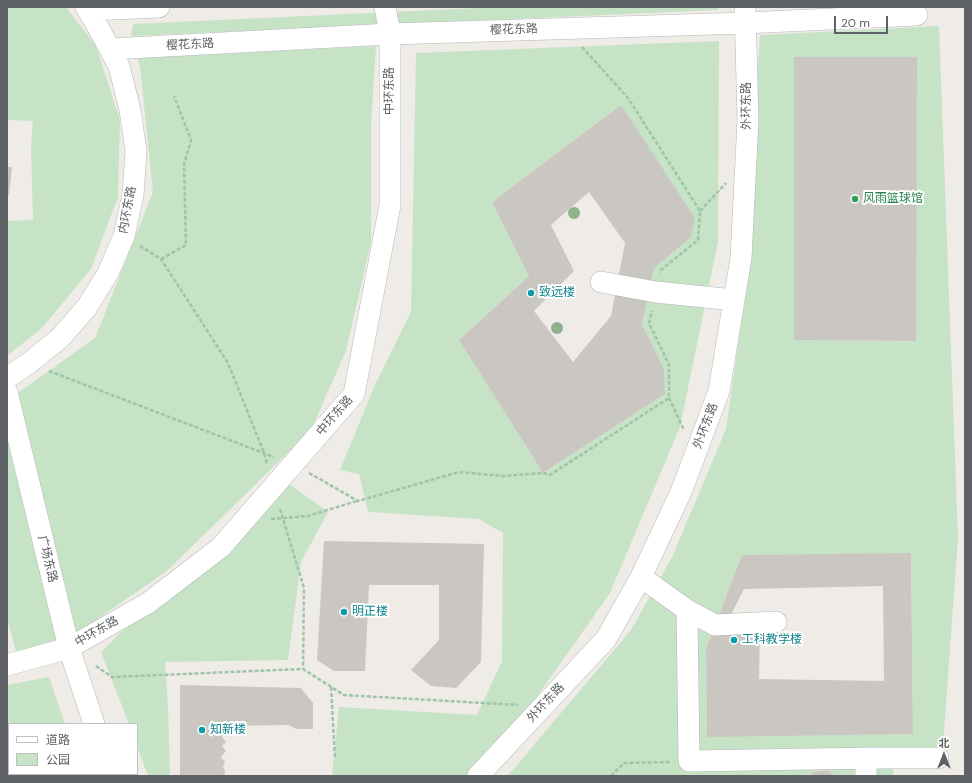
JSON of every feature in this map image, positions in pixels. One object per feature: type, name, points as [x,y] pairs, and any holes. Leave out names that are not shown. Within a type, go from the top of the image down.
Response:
[{"type":"street","points":[[87,8],[159,7]]},
{"type":"street","name":"中环东路","points":[[7,665],[69,648],[148,603],[221,548],[354,394],[390,205],[390,34],[385,7]]},
{"type":"street","name":"内环东路","points":[[7,378],[29,363],[60,338],[87,307],[108,273],[124,236],[133,195],[136,151],[125,88],[119,66],[87,8]]},
{"type":"street","name":"樱花东路","points":[[110,49],[390,34],[565,29],[745,15],[917,15]]},
{"type":"street","name":"外环东路","points":[[478,776],[606,639],[642,578],[681,492],[719,391],[741,258],[748,120],[745,15]]},
{"type":"street","points":[[601,282],[656,292],[734,300]]},
{"type":"street","name":"广场东路","points":[[7,392],[69,648],[94,723]]},
{"type":"street","points":[[642,578],[687,610],[715,625],[776,622]]},
{"type":"street","points":[[687,610],[689,761],[866,767],[938,758]]},
{"type":"path","points":[[565,29],[628,98],[700,211],[698,240],[661,270],[649,323],[668,365],[669,398],[695,455]]},
{"type":"path","points":[[161,259],[186,245],[184,164],[190,140],[174,96]]},
{"type":"path","points":[[700,211],[746,162]]},
{"type":"path","points":[[124,236],[161,259],[228,363],[264,453],[282,518],[304,588],[303,669]]},
{"type":"path","points":[[543,473],[550,475],[669,398]]},
{"type":"path","points":[[244,520],[308,516],[358,501]]},
{"type":"path","points":[[94,665],[112,677],[303,669],[344,695],[543,706]]},
{"type":"path","points":[[331,687],[335,759]]},
{"type":"path","points":[[611,776],[624,763],[689,761]]},
{"type":"green space","points":[[7,7],[66,7],[96,46],[120,120],[118,197],[91,269],[41,329],[8,355],[7,221],[33,220],[31,146],[33,121],[7,120]]},
{"type":"green space","points":[[498,7],[718,7],[717,10],[131,36],[133,24]]},
{"type":"green space","points":[[939,26],[958,538],[944,732],[947,757],[892,757],[894,776],[835,776],[827,770],[813,772],[811,776],[506,776],[512,771],[631,630],[673,555],[726,429],[742,318],[760,35]],"holes":[[[794,57],[916,341],[794,340]],[[911,554],[913,734],[707,736],[706,649],[742,555]]]},
{"type":"green space","points":[[719,41],[718,242],[680,427],[610,593],[514,729],[466,776],[332,776],[339,707],[477,715],[502,661],[503,533],[479,519],[368,512],[359,474],[340,470],[374,387],[411,312],[416,53]],"holes":[[[621,105],[654,268],[642,324],[664,369],[665,394],[543,473],[459,340],[529,276],[492,202]]]},
{"type":"green space","points":[[376,46],[371,127],[371,242],[346,351],[311,430],[167,571],[77,633],[69,624],[15,395],[95,338],[153,192],[140,66],[137,58]]},
{"type":"green space","points":[[7,423],[58,641],[16,652],[7,618]]},
{"type":"green space","points":[[285,481],[328,512],[301,562],[288,660],[165,662],[170,776],[148,776],[138,749],[138,723],[129,723],[101,652],[123,630],[202,570]]},
{"type":"green space","points":[[49,677],[65,723],[8,723],[8,774],[7,774],[7,685]]},
{"type":"building","name":"风雨篮球馆","points":[[794,57],[917,57],[916,341],[794,340]]},
{"type":"building","name":"致远楼","points":[[621,105],[695,218],[691,237],[654,268],[642,324],[664,369],[665,394],[543,473],[459,340],[529,276],[492,202]],"holes":[[[589,192],[625,243],[611,316],[573,362],[534,311],[574,271],[551,225]]]},
{"type":"building","points":[[7,167],[12,167],[9,195],[7,196]]},
{"type":"building","name":"明正楼","points":[[324,541],[484,544],[481,662],[456,688],[431,686],[411,670],[439,640],[439,585],[369,585],[365,671],[334,671],[317,660]]},
{"type":"building","name":"工科教学楼","points":[[911,553],[913,734],[707,737],[706,649],[742,555]],"holes":[[[883,586],[884,681],[759,679],[760,627],[723,630],[744,589]]]},
{"type":"building","name":"知新楼","points":[[180,685],[301,688],[313,703],[313,729],[297,729],[288,725],[222,726],[226,732],[222,737],[226,742],[222,746],[226,751],[221,757],[225,762],[223,767],[225,771],[224,776],[180,776]]},
{"type":"building","points":[[827,770],[835,776],[811,776],[813,772]]},
{"type":"place","name":"风雨篮球馆","points":[[855,199]]},
{"type":"place","name":"致远楼","points":[[531,293]]},
{"type":"place","name":"明正楼","points":[[344,612]]},
{"type":"place","name":"工科教学楼","points":[[734,640]]},
{"type":"place","name":"知新楼","points":[[202,730]]}]
